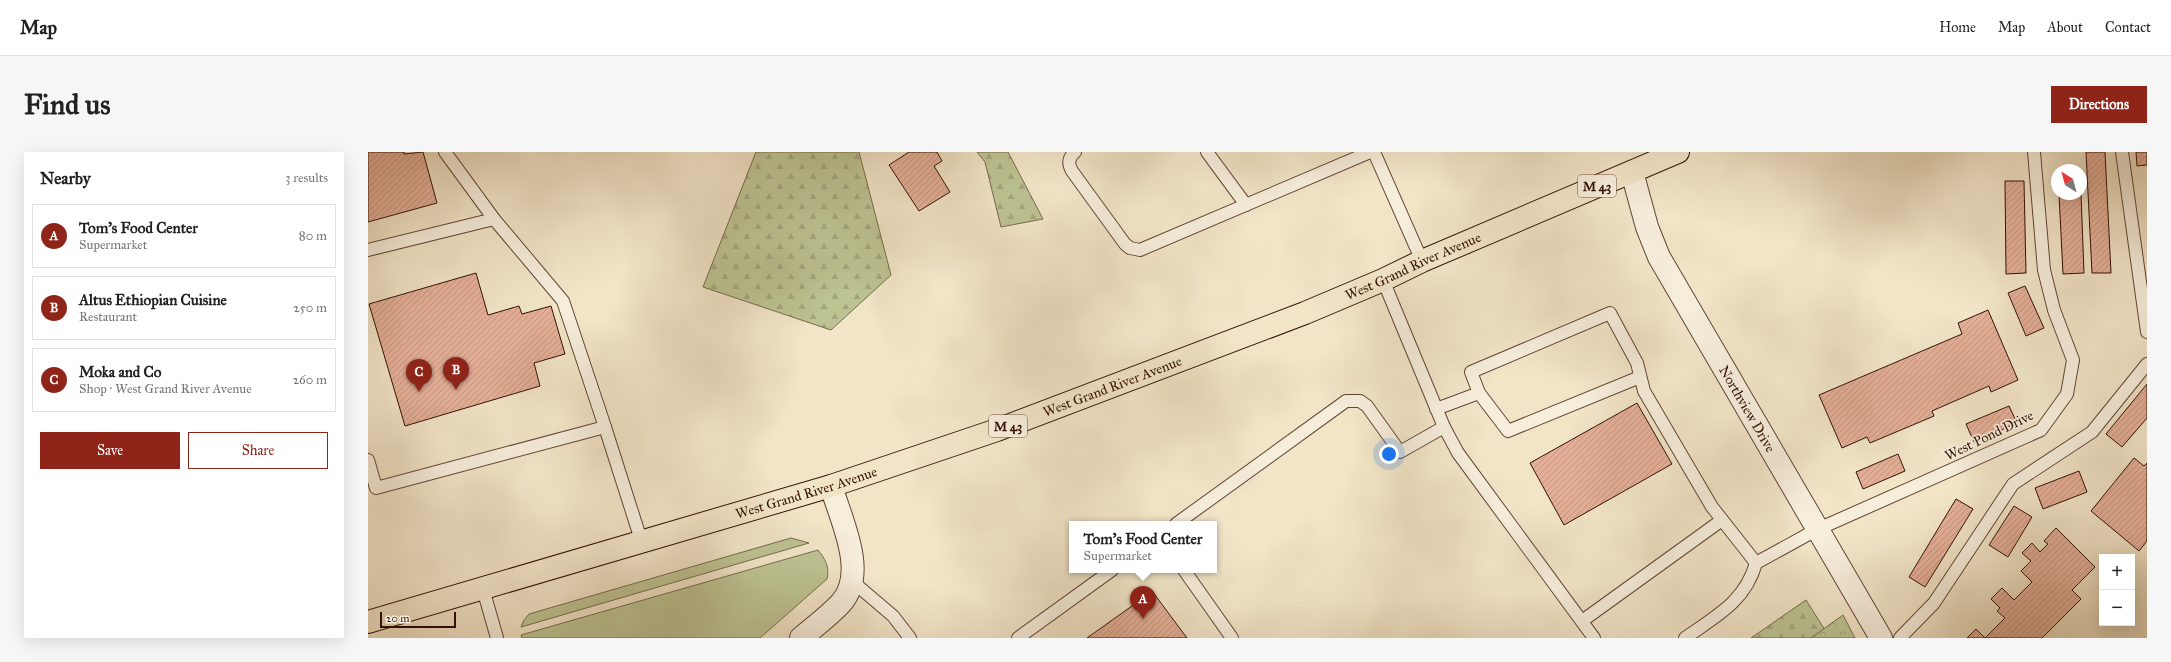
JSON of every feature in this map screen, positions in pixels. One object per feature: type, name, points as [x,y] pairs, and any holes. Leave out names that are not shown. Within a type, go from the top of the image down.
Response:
[{"type":"main road","name":"West Grand River Avenue","points":[[368,622],[642,543],[831,486],[997,430],[1305,313],[1383,280],[1422,261],[1678,152]]},
{"type":"street","name":"Northview Drive","points":[[1632,172],[1646,227],[1659,257],[1816,530],[1881,638]]},
{"type":"street","points":[[801,638],[841,603],[847,595],[852,581],[853,561],[831,486]]},
{"type":"lane","points":[[445,152],[494,219],[563,300],[642,543]]},
{"type":"lane","points":[[1075,152],[1069,160],[1069,166],[1072,171],[1125,244],[1135,249],[1146,248],[1370,152]]},
{"type":"lane","points":[[1207,152],[1246,205]]},
{"type":"lane","points":[[1374,152],[1422,261]]},
{"type":"lane","name":"West Pond Drive","points":[[1756,563],[1816,530],[2041,430],[2067,394],[2073,360],[2054,310],[2044,270],[2034,152]]},
{"type":"lane","points":[[2122,152],[2147,332]]},
{"type":"lane","points":[[368,250],[494,219]]},
{"type":"lane","points":[[1383,280],[1436,409],[1458,453],[1594,638]]},
{"type":"lane","points":[[1640,377],[1508,431],[1479,393],[1472,372],[1610,313],[1637,363],[1644,391],[1712,507],[1756,563],[1749,583],[1736,601],[1685,638]]},
{"type":"lane","points":[[1900,638],[1934,603],[2013,484],[2092,432],[2147,364]]},
{"type":"lane","points":[[1436,409],[1479,393]]},
{"type":"lane","points":[[1180,521],[1346,400],[1360,401],[1367,406],[1400,452],[1444,427]]},
{"type":"lane","points":[[368,460],[376,488],[605,427]]},
{"type":"lane","points":[[1582,621],[1722,520]]},
{"type":"lane","points":[[1018,638],[1108,573]]},
{"type":"lane","points":[[1186,573],[1232,638]]},
{"type":"lane","points":[[852,581],[893,616],[910,638]]},
{"type":"lane","points":[[483,589],[497,638]]},
{"type":"green space","points":[[756,152],[859,152],[891,275],[831,330],[703,287]]},
{"type":"green space","points":[[977,152],[1008,152],[1043,219],[1001,227],[985,162]]},
{"type":"green space","points":[[791,538],[809,543],[521,627],[529,614]]},
{"type":"green space","points":[[818,550],[826,563],[828,571],[827,579],[760,638],[522,638],[521,635]]},
{"type":"green space","points":[[1806,600],[1830,638],[1751,638]]},
{"type":"green space","points":[[1843,615],[1855,638],[1811,638]]},
{"type":"building","points":[[368,152],[404,152],[404,154],[423,152],[437,203],[368,222]]},
{"type":"building","points":[[909,152],[937,152],[942,161],[934,166],[950,192],[919,211],[889,165]]},
{"type":"building","points":[[2086,152],[2105,152],[2111,273],[2092,273]]},
{"type":"building","points":[[2136,152],[2147,152],[2147,165],[2137,166]]},
{"type":"building","points":[[2005,181],[2024,181],[2026,273],[2006,274]]},
{"type":"building","points":[[2059,200],[2081,200],[2084,273],[2063,274]]},
{"type":"building","points":[[476,273],[488,315],[519,306],[522,314],[551,306],[565,354],[534,363],[540,386],[405,426],[369,304]]},
{"type":"building","points":[[2025,286],[2044,328],[2026,336],[2008,293]]},
{"type":"building","points":[[1988,310],[2018,380],[1991,392],[1989,386],[1932,411],[1934,416],[1870,443],[1867,437],[1842,448],[1819,395],[1962,334],[1958,323]]},
{"type":"building","points":[[2147,384],[2147,418],[2122,447],[2106,434]]},
{"type":"building","points":[[1637,403],[1672,464],[1564,525],[1530,463]]},
{"type":"building","points":[[2009,406],[2017,423],[1974,442],[1966,424]]},
{"type":"building","points":[[1898,454],[1905,471],[1863,489],[1856,472]]},
{"type":"building","points":[[2134,458],[2144,466],[2147,463],[2147,541],[2139,551],[2091,511]]},
{"type":"building","points":[[2079,471],[2087,492],[2043,509],[2035,488]]},
{"type":"building","points":[[1956,499],[1973,509],[1925,587],[1909,577]]},
{"type":"building","points":[[2014,506],[2032,517],[2008,557],[1989,545]]},
{"type":"building","points":[[2056,528],[2095,567],[2072,590],[2081,599],[2042,638],[1985,638],[2005,618],[1997,611],[2000,608],[1991,599],[2002,588],[2014,600],[2032,582],[2021,571],[2031,561],[2022,553],[2032,543],[2040,552],[2048,544],[2044,541]]},
{"type":"building","points":[[1152,591],[1187,638],[1087,638],[1146,596]]},
{"type":"building","points":[[1976,629],[1985,638],[1967,638]]},
{"type":"place","name":"Altus Ethiopian Cuisine","points":[[456,390]]},
{"type":"place","name":"Moka and Co","points":[[419,392]]},
{"type":"place","name":"Tom's Food Center","points":[[1143,619]]}]
